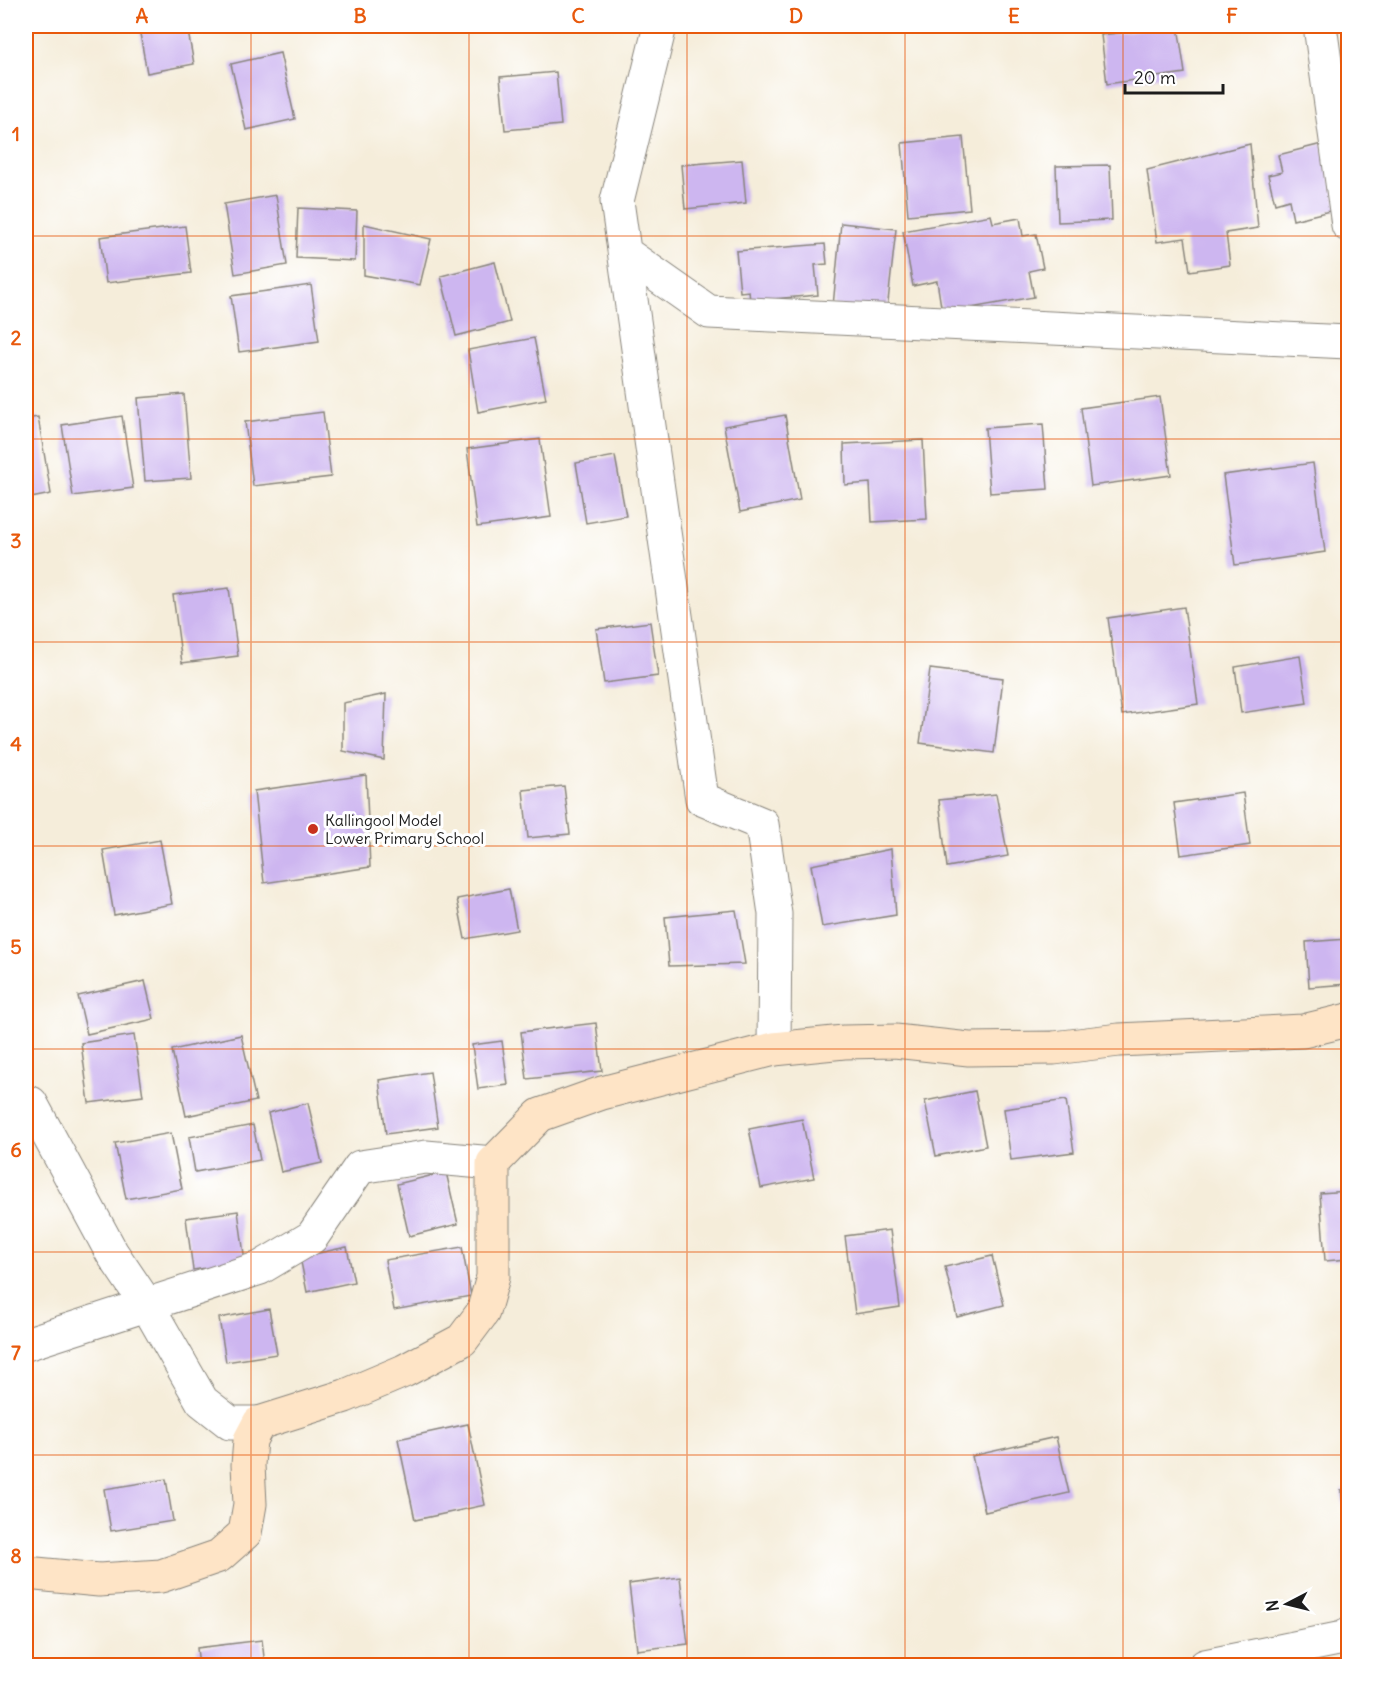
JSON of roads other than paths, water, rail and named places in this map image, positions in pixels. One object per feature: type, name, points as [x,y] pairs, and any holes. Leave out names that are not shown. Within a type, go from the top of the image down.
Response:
[{"type":"main road","points":[[26,1573],[99,1580],[161,1576],[219,1556],[245,1533],[250,1504],[248,1465],[250,1440],[259,1423],[345,1396],[404,1371],[462,1340],[483,1312],[494,1277],[493,1163],[540,1115],[602,1093],[774,1049],[844,1042],[895,1041],[969,1049],[1054,1048],[1119,1040],[1304,1031],[1348,1020]]},
{"type":"street","points":[[660,26],[617,201],[702,799],[762,824],[775,914],[774,1049]]},
{"type":"street","points":[[1320,26],[1348,225]]},
{"type":"street","points":[[625,253],[709,312],[1348,342]]},
{"type":"street","points":[[31,1103],[112,1253],[147,1305],[202,1401],[230,1423],[259,1423]]},
{"type":"street","points":[[26,1344],[260,1268],[312,1236],[360,1167],[426,1157],[493,1163]]},
{"type":"street","points":[[1204,1665],[1343,1638],[1348,1635]]},
{"type":"place","name":"Kallingool Model Lower Primary School","points":[[313,829]]}]
